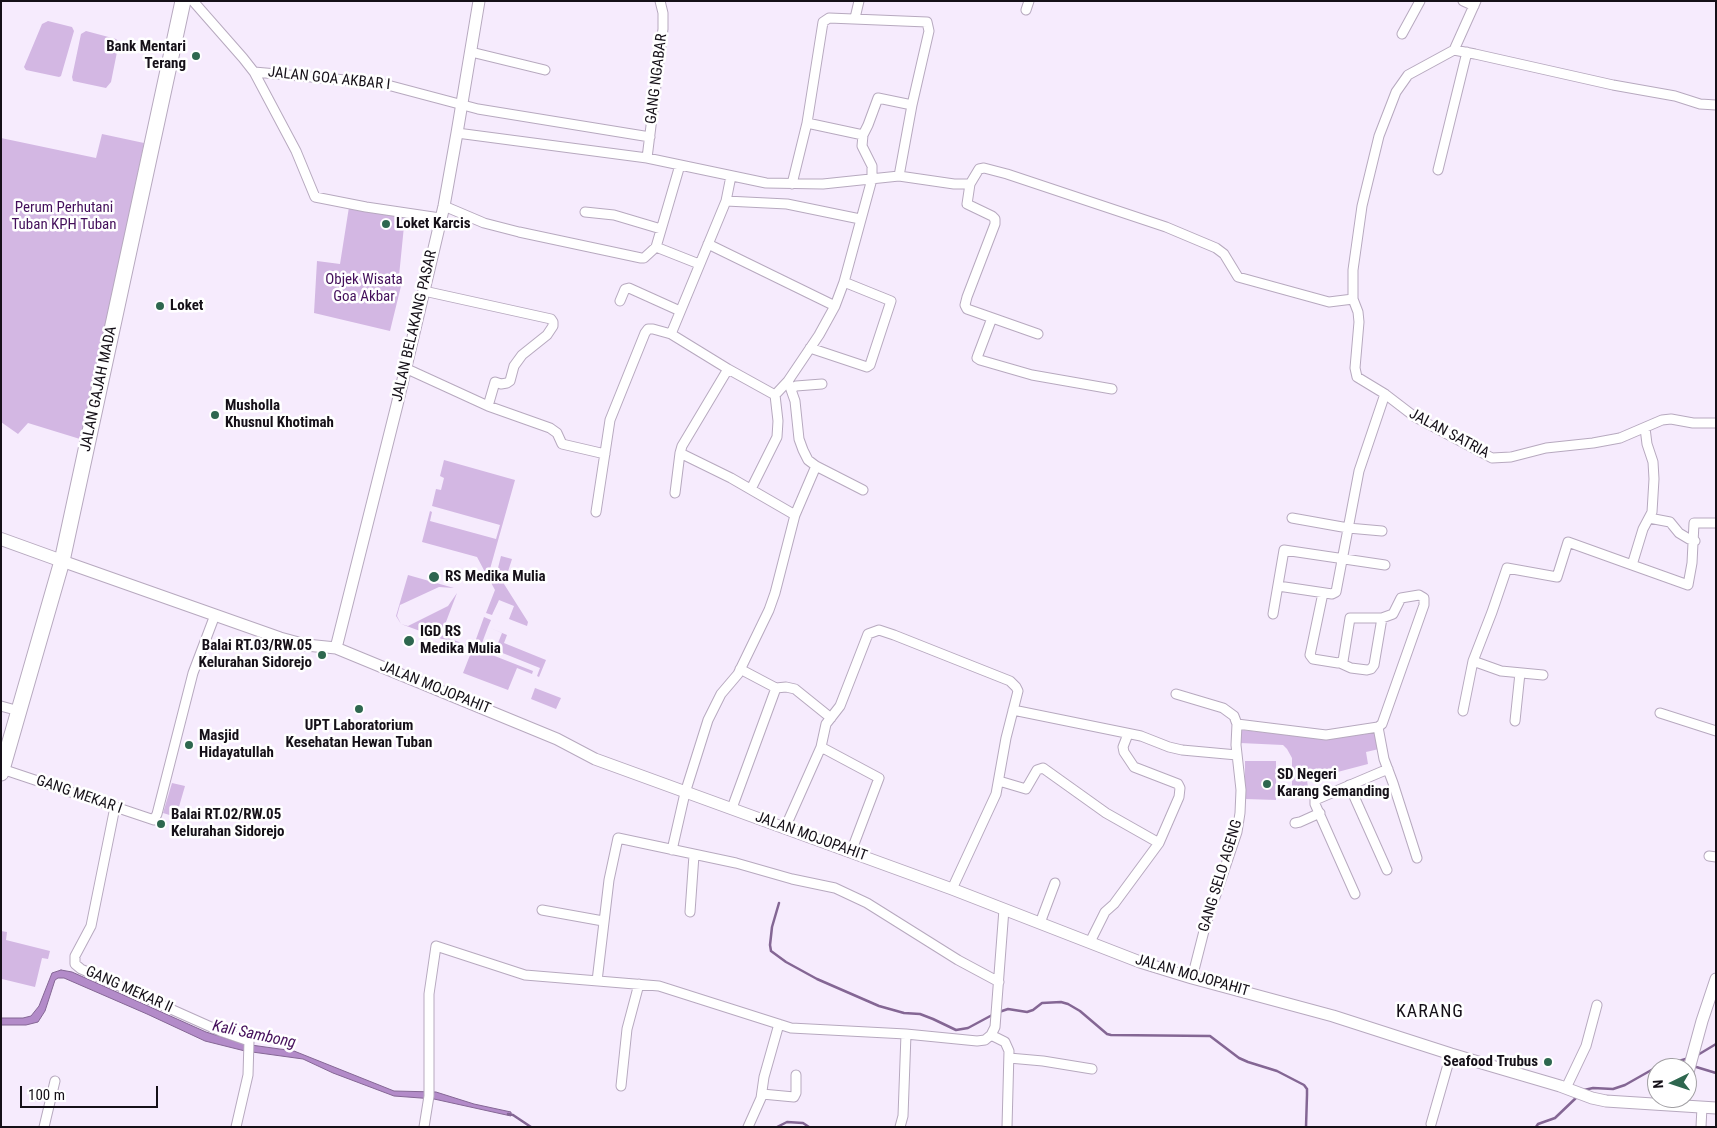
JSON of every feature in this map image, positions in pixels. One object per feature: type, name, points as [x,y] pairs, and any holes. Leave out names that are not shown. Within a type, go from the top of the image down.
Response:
[{"type":"highway","name":"JALAN GAJAH MADA","points":[[2,771],[62,561],[184,1]]},
{"type":"main road","points":[[1,539],[62,561]]},
{"type":"street","points":[[193,1],[254,72],[296,151],[315,197],[366,208],[440,218]]},
{"type":"street","name":"JALAN BELAKANG PASAR","points":[[336,648],[444,206],[479,1]]},
{"type":"street","name":"GANG NGABAR","points":[[647,158],[663,29],[663,13],[660,1]]},
{"type":"street","points":[[855,18],[859,1]]},
{"type":"street","points":[[1402,34],[1420,1]]},
{"type":"street","points":[[1038,334],[970,312],[966,309],[965,305],[995,224],[995,219],[992,216],[967,204],[970,184],[981,168],[1007,174],[1166,227],[1216,248],[1224,254],[1238,277],[1329,302],[1353,299],[1353,270],[1362,206],[1379,136],[1396,92],[1408,76],[1454,50],[1475,4],[1463,1]]},
{"type":"street","points":[[792,184],[807,123],[824,20],[834,17],[923,21],[928,23],[929,32],[912,104],[899,176]]},
{"type":"street","points":[[1454,50],[1613,85],[1675,96],[1700,104],[1716,105]]},
{"type":"street","points":[[470,52],[545,70]]},
{"type":"street","points":[[1438,170],[1467,52]]},
{"type":"street","name":"JALAN GOA AKBAR I","points":[[254,72],[380,83],[487,110],[650,137]]},
{"type":"street","points":[[775,395],[789,385],[835,306],[844,282],[872,180],[872,166],[862,146],[863,135],[878,98],[912,104]]},
{"type":"street","points":[[807,123],[863,135]]},
{"type":"street","points":[[458,132],[647,158],[766,183],[823,184],[899,176],[954,184],[970,184]]},
{"type":"street","points":[[444,206],[484,223],[644,258],[656,247],[680,165]]},
{"type":"street","points":[[671,334],[726,201],[731,176]]},
{"type":"street","points":[[726,201],[787,204],[860,219]]},
{"type":"street","points":[[585,212],[609,214],[661,230]]},
{"type":"street","points":[[708,244],[835,306]]},
{"type":"street","points":[[656,247],[699,264]]},
{"type":"street","points":[[810,348],[868,367],[870,365],[891,301],[844,282]]},
{"type":"street","points":[[620,301],[625,289],[629,288],[680,311]]},
{"type":"street","points":[[424,292],[551,319],[553,322],[553,326],[547,335],[522,355],[514,366],[510,381],[501,384],[495,382],[488,406]]},
{"type":"street","name":"JALAN SATRIA","points":[[1353,299],[1358,312],[1359,322],[1354,368],[1362,381],[1385,394],[1415,417],[1496,459],[1546,448],[1626,437],[1662,420],[1716,423]]},
{"type":"street","points":[[992,318],[977,358],[980,360],[1032,375],[1112,389]]},
{"type":"street","points":[[596,512],[613,411],[648,329],[671,334],[775,395]]},
{"type":"street","points":[[405,368],[488,406],[550,428],[557,433],[562,444],[605,454]]},
{"type":"street","points":[[675,493],[682,446],[728,369]]},
{"type":"street","points":[[789,385],[822,384]]},
{"type":"street","points":[[789,385],[795,401],[799,439],[808,460],[863,490]]},
{"type":"street","points":[[1278,586],[1336,592],[1359,471],[1385,394]]},
{"type":"street","points":[[751,490],[777,437],[778,420],[775,395]]},
{"type":"street","points":[[1632,565],[1652,512],[1653,462],[1647,444],[1645,428]]},
{"type":"street","points":[[680,453],[731,478],[795,516]]},
{"type":"street","points":[[672,850],[686,793],[711,713],[721,694],[740,669],[776,593],[795,516],[816,466]]},
{"type":"street","points":[[1292,518],[1348,528],[1382,531]]},
{"type":"street","points":[[1649,518],[1670,522],[1679,533],[1694,541]]},
{"type":"street","points":[[1463,711],[1473,661],[1507,568],[1557,577],[1568,542],[1688,585],[1692,563],[1694,523],[1716,523]]},
{"type":"street","points":[[1273,614],[1284,550],[1384,565]]},
{"type":"street","name":"JALAN MOJOPAHIT","points":[[62,561],[287,640],[306,645],[336,648],[557,739],[595,759],[952,889],[1140,962],[1333,1016],[1568,1089],[1585,1096],[1606,1101],[1647,1102]]},
{"type":"street","points":[[1323,592],[1310,655],[1313,659],[1340,663],[1351,668],[1371,669],[1374,665],[1382,618]]},
{"type":"street","points":[[1176,694],[1226,710],[1234,716],[1237,724],[1326,735],[1378,727],[1385,718],[1424,605],[1424,598],[1419,595],[1401,598],[1392,614],[1382,618],[1350,618],[1343,661],[1340,663]]},
{"type":"street","name":"GANG MEKAR I","points":[[2,771],[149,819],[155,819],[193,673],[215,615]]},
{"type":"street","points":[[785,828],[821,747],[826,724],[840,706],[868,634],[879,630],[1010,682],[1018,691],[1006,738],[996,794],[952,889]]},
{"type":"street","points":[[1473,661],[1501,671],[1543,675]]},
{"type":"street","points":[[740,669],[776,688],[786,687],[795,689],[830,718]]},
{"type":"street","points":[[1515,721],[1520,673]]},
{"type":"street","points":[[732,808],[776,688]]},
{"type":"street","points":[[1,706],[19,711]]},
{"type":"street","points":[[1013,710],[1141,736],[1182,750],[1237,755]]},
{"type":"street","points":[[1660,713],[1716,731]]},
{"type":"street","name":"GANG SELO AGENG","points":[[1192,978],[1205,927],[1233,844],[1239,820],[1241,790],[1237,755],[1237,724]]},
{"type":"street","points":[[1378,727],[1384,759],[1417,858]]},
{"type":"street","points":[[1090,942],[1105,912],[1114,904],[1159,843],[1179,797],[1180,788],[1178,784],[1134,767],[1123,748],[1128,734]]},
{"type":"street","points":[[821,747],[879,778],[851,852]]},
{"type":"street","points":[[999,780],[1024,790],[1037,770],[1043,768],[1106,813],[1159,843]]},
{"type":"street","points":[[1355,894],[1315,802],[1317,799],[1371,778],[1388,769]]},
{"type":"street","points":[[1349,785],[1388,870]]},
{"type":"street","name":"GANG MEKAR II","points":[[115,807],[91,926],[75,956],[75,964],[81,969],[220,1032],[247,1039],[250,1043],[246,1087],[236,1127]]},
{"type":"street","points":[[1295,823],[1320,813]]},
{"type":"street","points":[[597,981],[609,880],[617,840],[621,838],[736,863],[792,879],[825,885],[852,894],[978,972],[998,982]]},
{"type":"street","points":[[690,912],[694,855]]},
{"type":"street","points":[[1040,923],[1055,883]]},
{"type":"street","points":[[424,1127],[429,1090],[429,1002],[436,946],[525,975],[659,986],[779,1024],[802,1029],[906,1034],[978,1042],[985,1040],[993,1031],[1004,909]]},
{"type":"street","points":[[542,910],[603,921]]},
{"type":"street","points":[[1692,1058],[1716,979]]},
{"type":"street","points":[[621,1086],[627,1029],[639,984]]},
{"type":"street","points":[[1568,1089],[1586,1046],[1597,1005]]},
{"type":"street","points":[[748,1127],[758,1108],[764,1076],[779,1024]]},
{"type":"street","points":[[993,1031],[1005,1042],[1010,1058],[1006,1127]]},
{"type":"street","points":[[900,1127],[903,1116],[906,1034]]},
{"type":"street","points":[[1431,1124],[1451,1054]]},
{"type":"street","points":[[1010,1058],[1092,1069]]},
{"type":"street","points":[[762,1094],[794,1097],[796,1093],[796,1075]]},
{"type":"street","points":[[44,1127],[55,1081]]},
{"type":"street","points":[[1697,1106],[1716,1108]]},
{"type":"street","points":[[1701,1127],[1702,1107]]},
{"type":"green space","points":[[48,21],[72,27],[74,31],[61,76],[59,77],[26,70],[24,67],[42,24]]},
{"type":"green space","points":[[86,31],[116,39],[119,42],[111,82],[106,88],[73,81],[72,77],[81,34]]},
{"type":"green space","name":"Perum Perhutani Tuban KPH Tuban","points":[[102,134],[144,143],[89,406],[80,439],[28,423],[18,434],[1,422],[1,138],[96,158]]},
{"type":"green space","name":"Objek Wisata Goa Akbar","points":[[349,207],[405,216],[398,286],[401,286],[390,331],[314,313],[317,261],[340,264]]},
{"type":"green space","points":[[444,460],[515,480],[490,569],[485,572],[477,557],[422,542],[430,511],[432,512],[430,521],[496,539],[500,525],[432,506],[436,489],[441,490],[444,478],[440,476]]},
{"type":"green space","points":[[501,556],[512,559],[504,584],[528,622],[527,626],[509,619],[514,606],[499,600],[492,615],[486,613],[495,590],[488,577],[497,572]]},
{"type":"green space","points":[[408,575],[454,588],[439,587],[400,605],[397,616],[401,624],[396,616]]},
{"type":"green space","points":[[457,593],[441,635],[533,671],[532,674],[517,668],[508,690],[463,673],[472,650],[401,624],[408,626],[448,606]]},
{"type":"green space","points":[[484,617],[491,620],[488,627],[507,635],[504,643],[546,660],[539,677],[537,676],[540,668],[475,642]],"holes":[[[488,627],[502,633],[496,648],[482,643]]]},
{"type":"green space","points":[[535,688],[561,698],[556,709],[531,699]]},
{"type":"green space","points":[[1242,730],[1328,739],[1373,733],[1379,749],[1366,752],[1368,764],[1307,780],[1308,788],[1292,796],[1292,758],[1287,749],[1283,745],[1240,743]]},
{"type":"green space","points":[[1245,761],[1276,761],[1276,800],[1245,799]]},
{"type":"green space","points":[[172,783],[185,786],[176,817],[163,813]]},
{"type":"green space","points":[[1,931],[7,932],[6,940],[50,951],[48,959],[42,958],[35,987],[2,979],[1,982]]},
{"type":"shaded area","points":[[61,970],[72,972],[206,1032],[244,1044],[294,1051],[394,1091],[436,1092],[474,1104],[511,1112],[511,1116],[434,1099],[394,1096],[333,1073],[303,1059],[245,1051],[205,1041],[64,978],[55,980],[45,1011],[38,1022],[26,1025],[1,1025],[1,1018],[31,1016],[39,1006],[52,973]]},
{"type":"waterway","points":[[779,903],[772,927],[771,951],[786,962],[817,979],[879,1006],[904,1013],[920,1014],[956,1030],[968,1028],[994,1014]]},
{"type":"waterway","points":[[999,1012],[1008,1009],[1027,1012],[1042,1003],[1061,1002],[1080,1011],[1107,1034],[1111,1035],[1210,1036],[1239,1058],[1277,1071],[1304,1085],[1307,1089],[1306,1127]]},
{"type":"waterway","name":"Kali Sambong","points":[[1696,1056],[1716,1044]]},
{"type":"waterway","points":[[1697,1067],[1716,1073]]},
{"type":"waterway","name":"Kali Sambong","points":[[1584,1090],[1593,1088],[1613,1089],[1625,1085],[1647,1073]]},
{"type":"waterway","name":"Kali Sambong","points":[[1536,1127],[1538,1124],[1555,1118],[1578,1096]]},
{"type":"waterway","name":"Kali Sambong","points":[[508,1114],[513,1115],[531,1127]]},
{"type":"waterway","name":"Kali Sambong","points":[[777,1127],[787,1122],[803,1123],[809,1127]]},
{"type":"place","name":"Bank Mentari Terang","points":[[196,56]]},
{"type":"place","name":"Loket Karcis","points":[[386,224]]},
{"type":"place","name":"Loket","points":[[160,306]]},
{"type":"place","name":"Musholla Khusnul Khotimah","points":[[215,415]]},
{"type":"place","name":"RS Medika Mulia","points":[[434,577]]},
{"type":"place","name":"IGD RS Medika Mulia","points":[[409,641]]},
{"type":"place","name":"Balai RT.03/RW.05 Kelurahan Sidorejo","points":[[322,655]]},
{"type":"place","name":"UPT Laboratorium Kesehatan Hewan Tuban","points":[[359,709]]},
{"type":"place","name":"Masjid Hidayatullah","points":[[189,745]]},
{"type":"place","name":"SD Negeri Karang Semanding","points":[[1267,784]]},
{"type":"place","name":"Balai RT.02/RW.05 Kelurahan Sidorejo","points":[[161,824]]},
{"type":"place","name":"Seafood Trubus","points":[[1548,1062]]},
{"type":"district","name":"KARANG","points":[[1430,1012]]}]
